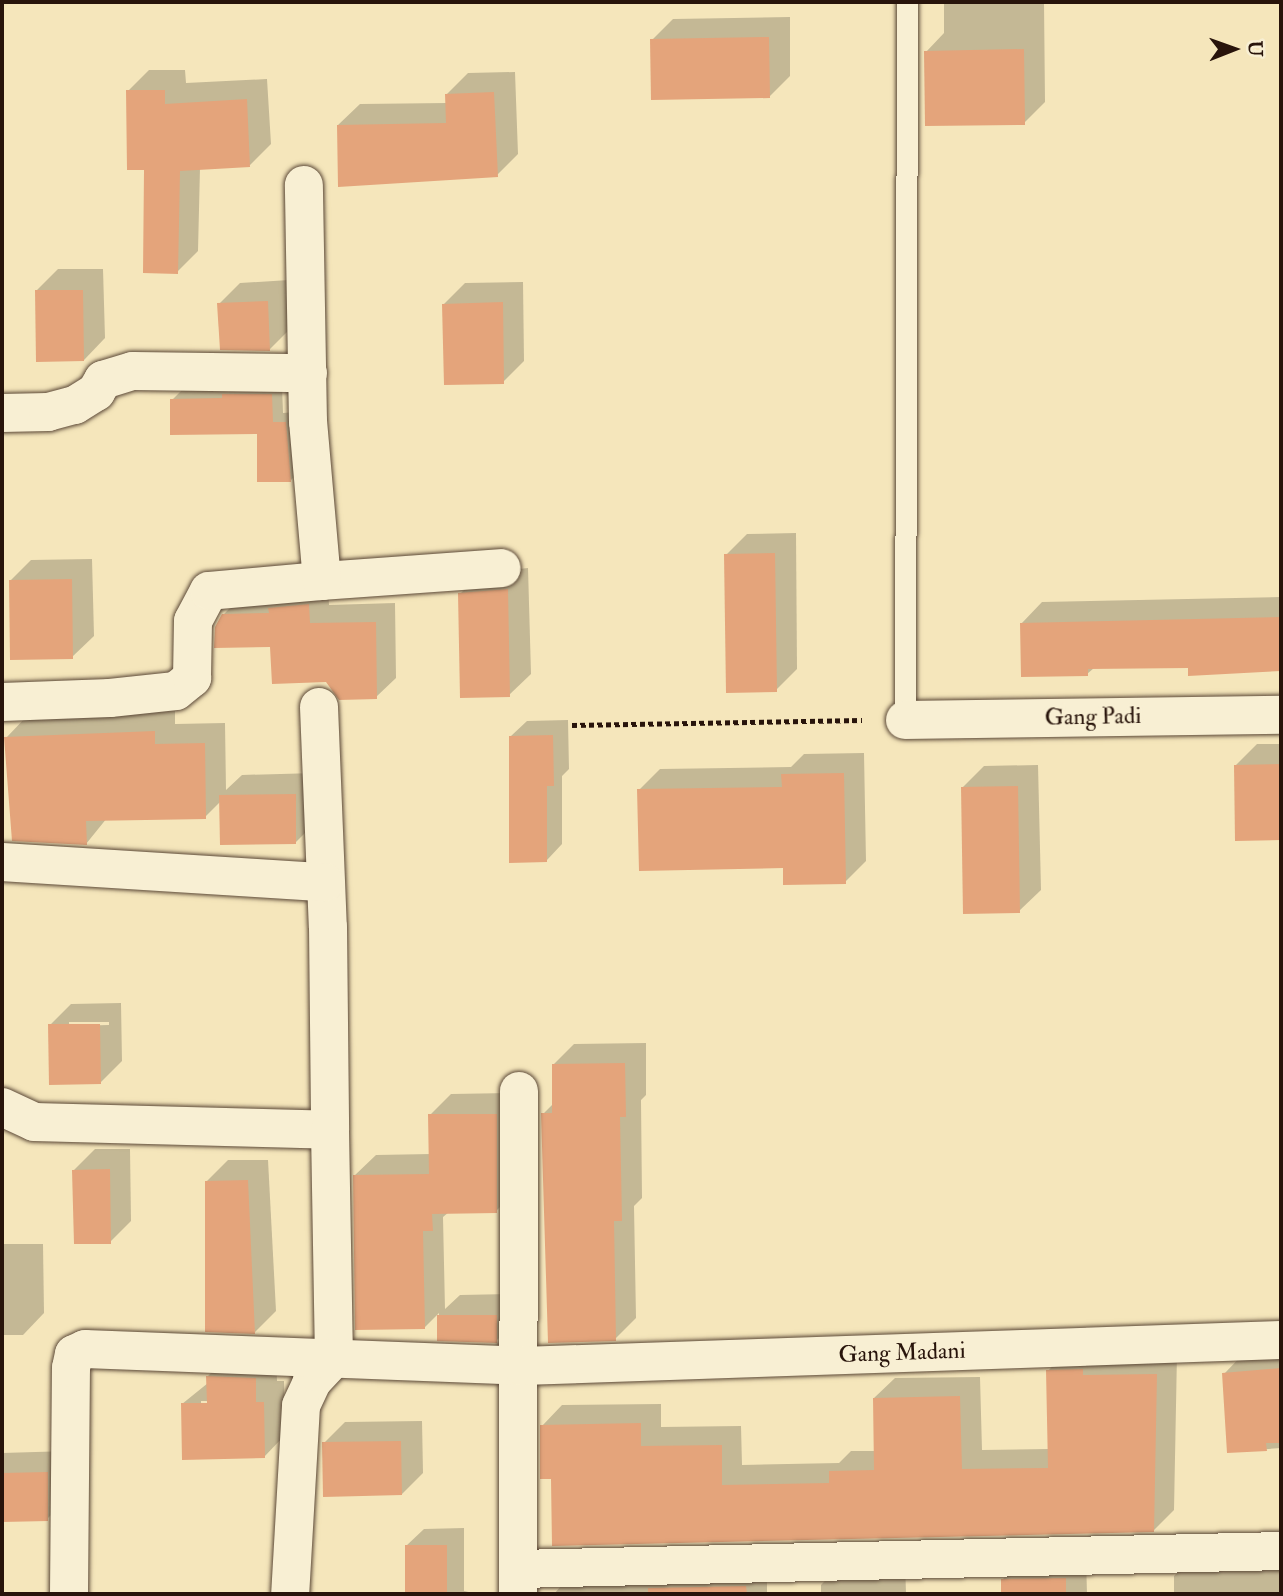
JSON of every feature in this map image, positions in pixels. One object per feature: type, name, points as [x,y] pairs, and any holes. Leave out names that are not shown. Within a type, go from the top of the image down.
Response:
[{"type":"street","points":[[304,185],[307,373],[322,581]]},
{"type":"street","points":[[2,413],[48,412],[75,405],[96,393],[103,380],[133,371],[307,373]]},
{"type":"street","points":[[2,702],[110,698],[176,691],[192,678],[193,621],[209,591],[502,568]]},
{"type":"street","points":[[290,1594],[301,1406],[312,1382],[334,1358],[319,708]]},
{"type":"street","name":"Gang Padi","points":[[905,720],[1281,715]]},
{"type":"street","points":[[2,862],[324,882]]},
{"type":"street","points":[[519,1091],[522,1366],[519,1582],[1281,1551]]},
{"type":"street","points":[[2,1107],[34,1122],[330,1130]]},
{"type":"street","name":"Gang Madani","points":[[69,1594],[74,1354],[85,1349],[522,1366],[1281,1340]]},
{"type":"lane","points":[[905,720],[907,2]]},
{"type":"path","points":[[572,726],[905,720]]},
{"type":"building","points":[[769,37],[770,98],[651,100],[650,39]]},
{"type":"building","points":[[1024,49],[1025,125],[925,126],[924,51]]},
{"type":"building","points":[[126,90],[165,90],[165,104],[247,99],[250,167],[180,171],[178,274],[143,273],[144,170],[127,170]]},
{"type":"building","points":[[494,92],[498,177],[338,187],[337,125],[446,123],[445,94]]},
{"type":"building","points":[[35,290],[83,290],[84,361],[36,362]]},
{"type":"building","points":[[268,301],[270,351],[220,350],[217,303]]},
{"type":"building","points":[[503,302],[504,384],[444,385],[442,304]]},
{"type":"building","points":[[222,394],[272,394],[273,422],[286,422],[291,482],[257,482],[257,434],[170,435],[170,399],[222,398]]},
{"type":"building","points":[[775,553],[777,692],[726,693],[724,554]]},
{"type":"building","points":[[72,579],[73,659],[10,660],[9,580]]},
{"type":"building","points":[[508,589],[510,697],[460,698],[458,593]]},
{"type":"building","points":[[309,604],[310,623],[376,622],[377,699],[339,700],[326,682],[272,684],[270,647],[214,648],[215,627],[222,614],[269,613],[268,608]]},
{"type":"building","points":[[1281,617],[1281,671],[1188,676],[1188,668],[1088,669],[1088,676],[1021,677],[1020,623]]},
{"type":"building","points":[[155,731],[155,744],[205,743],[206,819],[86,821],[87,845],[12,841],[4,737]]},
{"type":"building","points":[[553,735],[554,786],[547,786],[547,862],[509,863],[509,736]]},
{"type":"building","points":[[1281,764],[1281,840],[1235,841],[1234,765]]},
{"type":"building","points":[[844,773],[846,884],[783,885],[783,868],[639,871],[637,789],[782,787],[781,774]]},
{"type":"building","points":[[1018,786],[1020,913],[963,914],[961,787]]},
{"type":"building","points":[[296,794],[296,844],[220,845],[219,795]]},
{"type":"building","points":[[48,1024],[100,1024],[101,1084],[49,1085]]},
{"type":"building","points":[[625,1063],[626,1117],[620,1117],[622,1221],[614,1221],[616,1341],[548,1343],[541,1113],[552,1113],[552,1064]]},
{"type":"building","points":[[428,1114],[497,1114],[497,1213],[432,1214],[433,1231],[423,1231],[425,1329],[355,1330],[353,1175],[429,1174]]},
{"type":"building","points":[[110,1169],[111,1244],[74,1244],[72,1170]]},
{"type":"building","points":[[248,1180],[255,1334],[205,1332],[205,1181]]},
{"type":"building","points":[[437,1315],[497,1315],[497,1343],[437,1341]]},
{"type":"building","points":[[1281,1368],[1281,1443],[1266,1443],[1267,1451],[1227,1453],[1222,1373]]},
{"type":"building","points":[[1083,1369],[1083,1375],[1157,1374],[1154,1532],[552,1546],[551,1479],[540,1479],[540,1425],[641,1423],[641,1446],[722,1445],[722,1485],[829,1483],[829,1471],[874,1470],[873,1398],[960,1396],[962,1469],[1048,1468],[1046,1370]]},
{"type":"building","points":[[206,1376],[256,1378],[256,1402],[264,1402],[265,1458],[182,1460],[181,1403],[207,1403]]},
{"type":"building","points":[[401,1441],[402,1495],[323,1497],[322,1442]]},
{"type":"building","points":[[48,1472],[48,1521],[2,1522],[2,1473]]},
{"type":"building","points":[[405,1545],[447,1545],[447,1594],[405,1594]]},
{"type":"building","points":[[1066,1578],[1066,1594],[1001,1594],[1001,1579]]},
{"type":"building","points":[[746,1586],[747,1594],[648,1594],[648,1588]]}]
